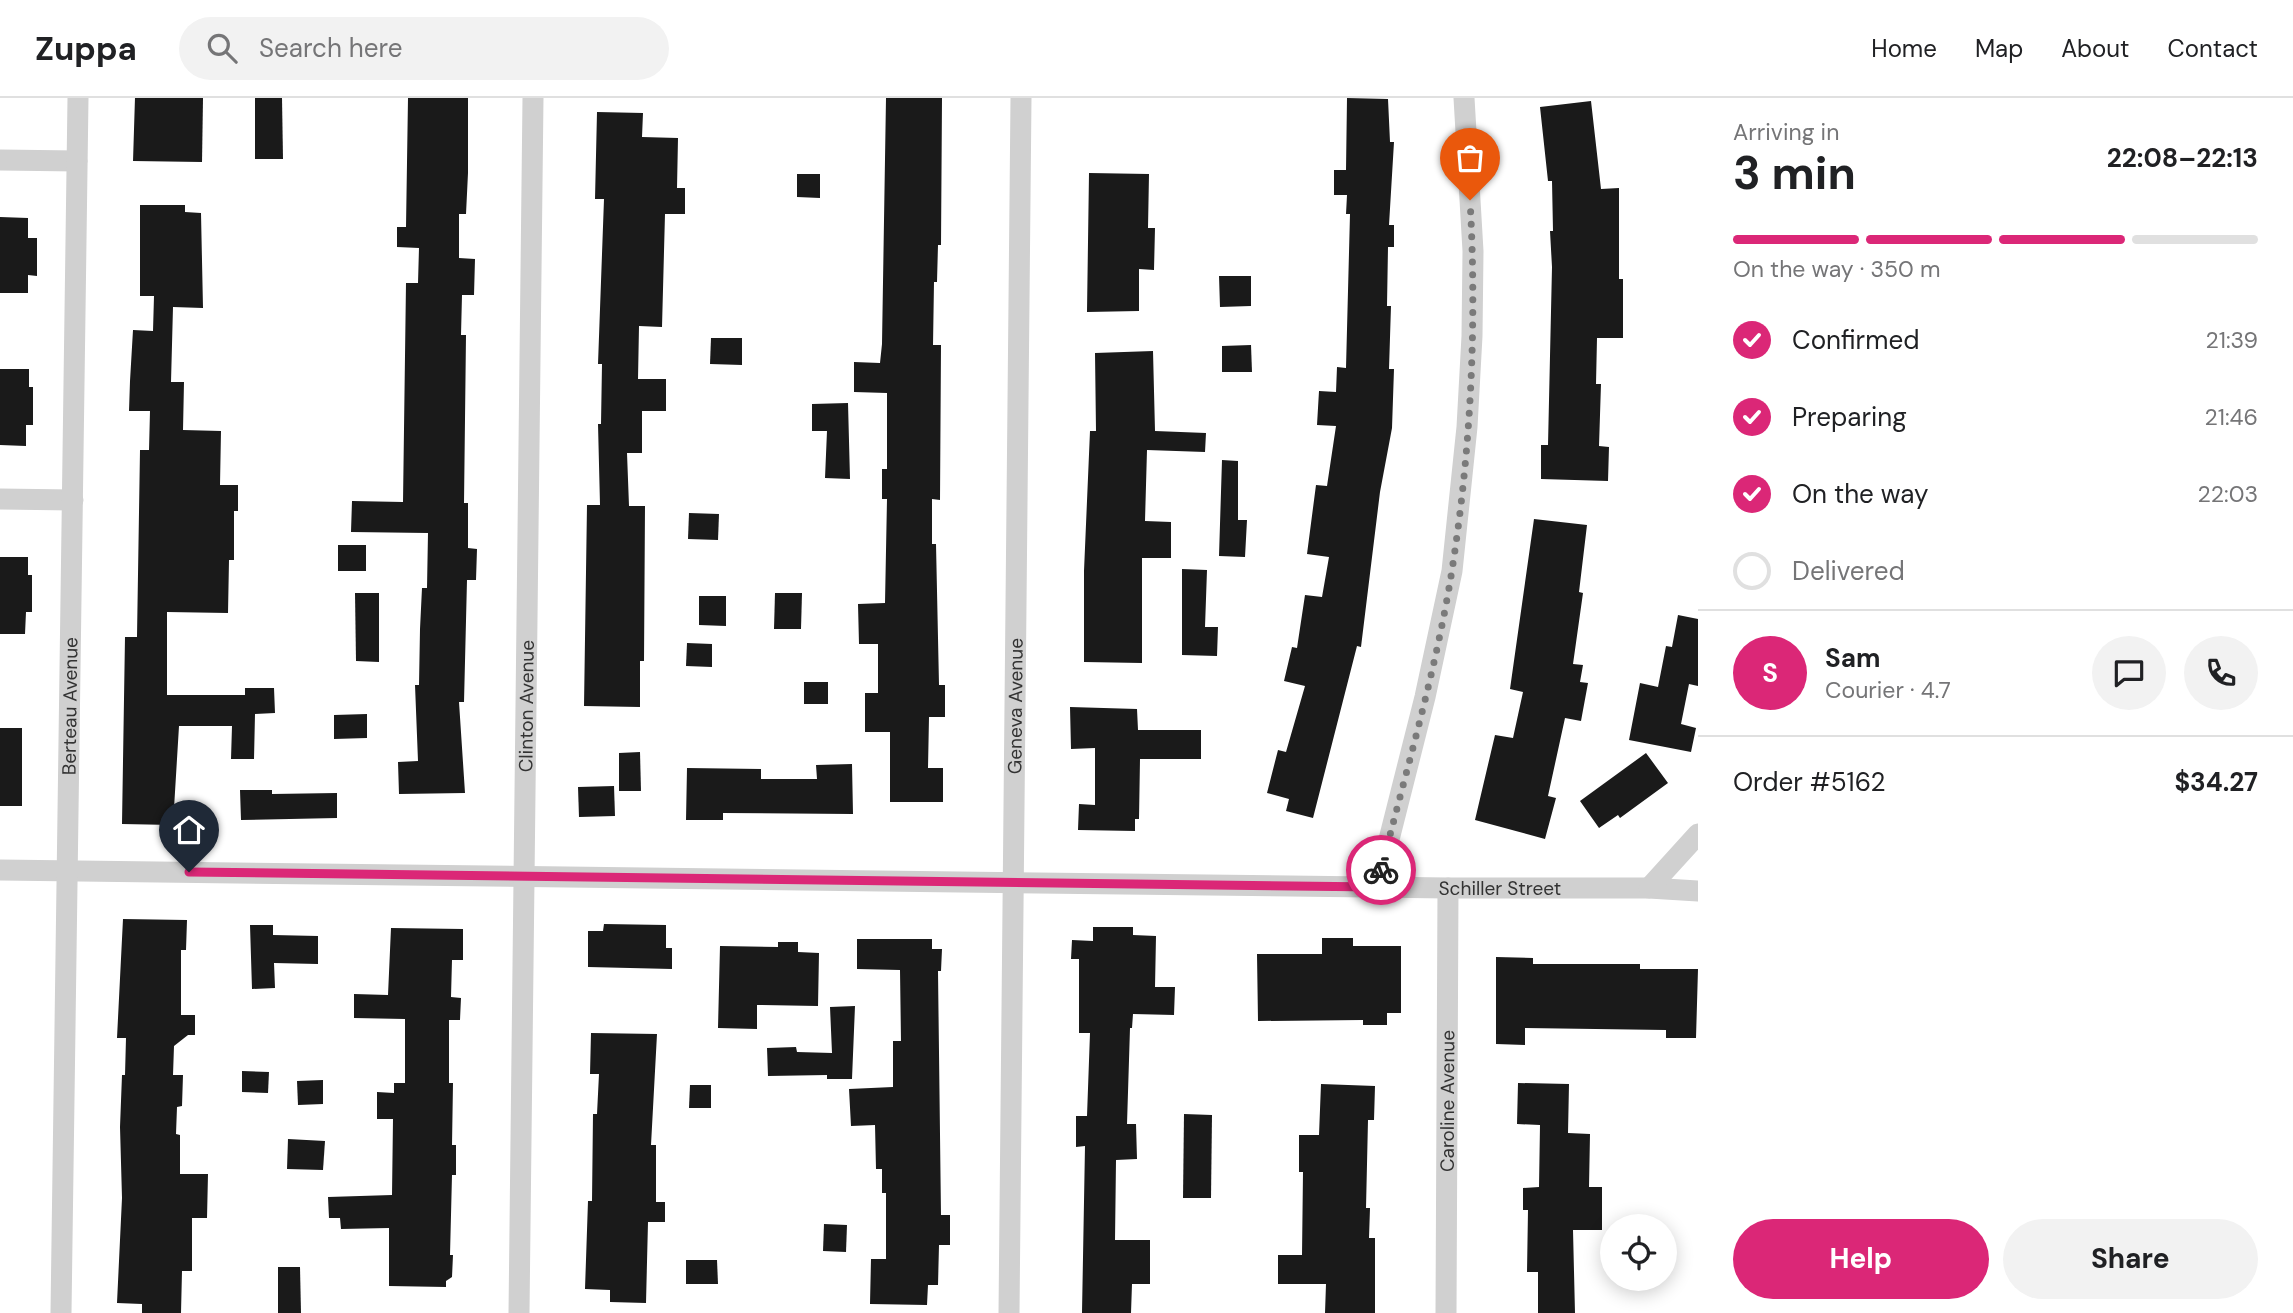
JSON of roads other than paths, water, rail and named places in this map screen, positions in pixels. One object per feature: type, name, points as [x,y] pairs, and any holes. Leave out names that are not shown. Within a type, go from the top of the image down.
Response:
[{"type":"street","name":"Berteau Avenue","points":[[61,1313],[78,98]]},
{"type":"street","name":"Clinton Avenue","points":[[519,1313],[533,98]]},
{"type":"street","name":"Geneva Avenue","points":[[1009,1313],[1021,98]]},
{"type":"street","points":[[1377,887],[1425,697],[1452,571],[1472,336],[1473,251],[1464,98]]},
{"type":"street","points":[[0,160],[77,161]]},
{"type":"street","points":[[0,499],[73,500]]},
{"type":"street","points":[[1649,888],[1698,834]]},
{"type":"street","name":"Schiller Street","points":[[0,870],[1448,888],[1649,888],[1698,891]]},
{"type":"street","name":"Caroline Avenue","points":[[1446,1313],[1448,888]]}]
